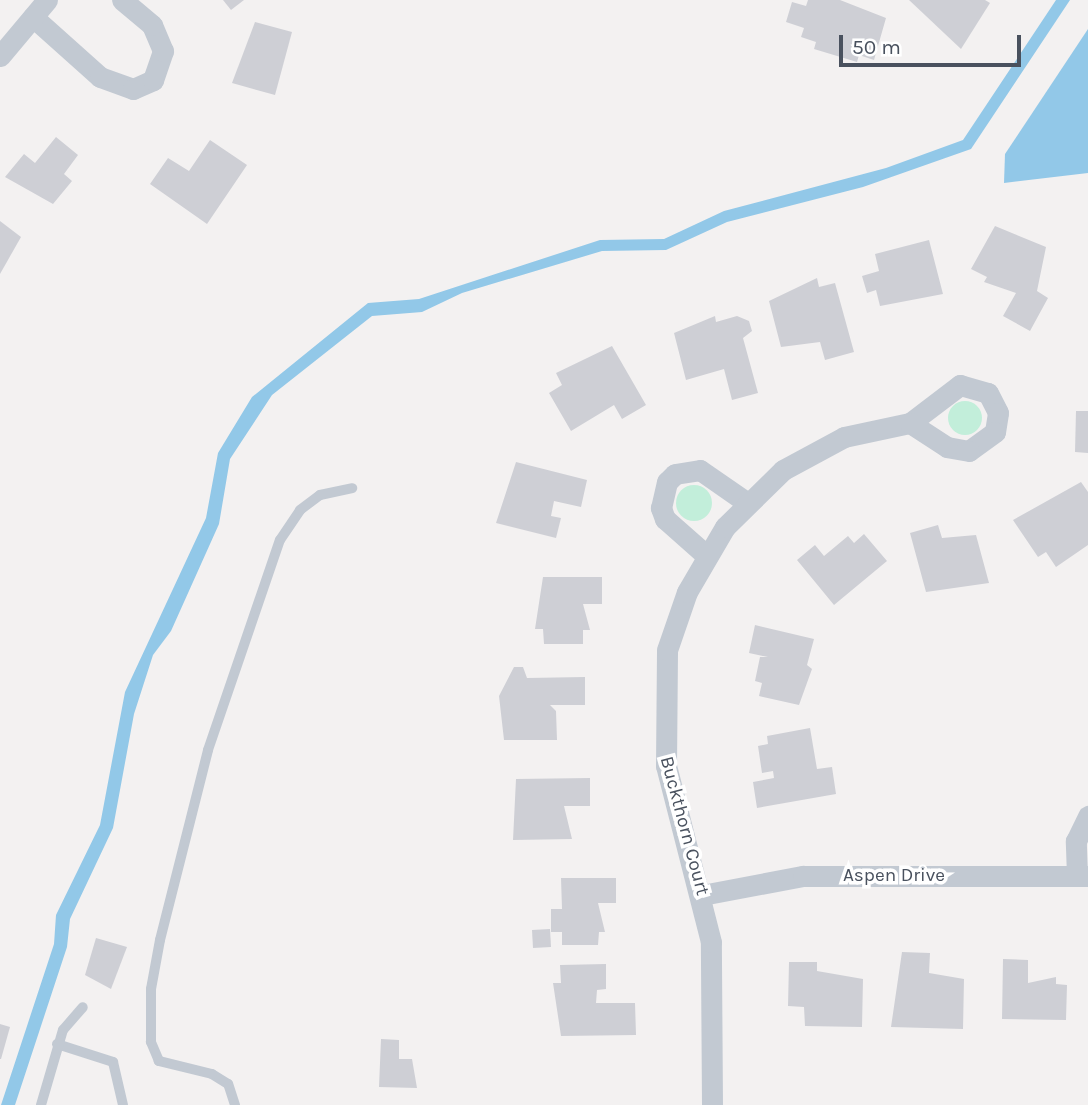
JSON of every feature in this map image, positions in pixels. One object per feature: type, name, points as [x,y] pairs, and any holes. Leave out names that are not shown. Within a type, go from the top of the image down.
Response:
[{"type":"street","points":[[0,56],[47,0]]},
{"type":"street","points":[[33,17],[100,77],[133,89],[153,80],[163,51],[152,25],[121,0]]},
{"type":"street","name":"Buckthorn Court","points":[[712,1105],[713,975],[702,895],[666,766],[662,714],[667,650],[707,556],[746,502],[815,450],[910,423]]},
{"type":"street","points":[[707,556],[665,519],[661,508],[667,482],[675,474],[700,470],[746,502]]},
{"type":"street","points":[[1082,876],[1078,830],[1088,816]]},
{"type":"street","name":"Aspen Drive","points":[[702,895],[803,876],[1082,876]]},
{"type":"lane","points":[[235,1105],[228,1084],[212,1074],[159,1061],[151,1042],[151,989],[160,940],[208,750],[280,540],[300,510],[320,495],[352,488]]},
{"type":"lane","points":[[41,1105],[57,1044],[69,1018],[83,1007]]},
{"type":"lane","points":[[57,1044],[113,1062],[123,1105]]},
{"type":"green space","points":[[965,401],[977,406],[982,418],[977,430],[965,435],[953,430],[948,418],[953,406]]},
{"type":"green space","points":[[694,485],[706,491],[712,503],[706,515],[694,521],[682,515],[676,503],[682,491]]},
{"type":"water","points":[[1056,0],[1070,0],[971,149],[863,187],[727,222],[666,250],[602,251],[462,293],[422,312],[372,316],[272,395],[230,459],[219,524],[171,631],[153,655],[134,714],[113,828],[70,919],[67,947],[15,1105],[1,1105],[54,944],[56,915],[100,825],[125,692],[206,518],[218,453],[252,397],[368,303],[419,299],[600,240],[664,239],[724,211],[886,168],[963,140]]},
{"type":"water","points":[[1088,29],[1088,173],[1004,183],[1005,154]]},
{"type":"building","points":[[223,0],[244,0],[231,10]]},
{"type":"building","points":[[808,0],[840,0],[886,18],[874,60],[859,55],[857,62],[814,49],[816,42],[801,37],[804,28],[786,22],[792,2],[806,6]]},
{"type":"building","points":[[909,0],[985,0],[990,3],[961,49]]},
{"type":"building","points":[[255,22],[292,32],[275,95],[232,83]]},
{"type":"building","points":[[56,137],[78,155],[64,174],[72,181],[53,204],[5,177],[24,154],[35,163]]},
{"type":"building","points":[[210,140],[247,165],[207,224],[150,184],[168,158],[189,171]]},
{"type":"building","points":[[0,221],[21,237],[0,274]]},
{"type":"building","points":[[995,226],[1046,247],[1037,291],[1048,298],[1030,331],[1003,316],[1016,293],[984,282],[987,277],[971,269]]},
{"type":"building","points":[[929,240],[943,294],[880,306],[876,290],[867,293],[862,276],[879,271],[875,254]]},
{"type":"building","points":[[817,278],[819,287],[835,283],[854,352],[825,360],[820,342],[781,347],[769,301]]},
{"type":"building","points":[[715,316],[716,322],[737,316],[749,321],[752,331],[743,338],[758,393],[732,400],[724,369],[686,380],[674,333]]},
{"type":"building","points":[[612,346],[646,405],[622,419],[614,405],[571,431],[549,393],[562,385],[556,373]]},
{"type":"building","points":[[1076,411],[1088,411],[1088,453],[1075,452]]},
{"type":"building","points":[[516,462],[587,480],[581,507],[554,501],[551,516],[561,518],[556,538],[496,523]]},
{"type":"building","points":[[1081,482],[1088,492],[1088,545],[1056,567],[1046,552],[1038,557],[1013,520]]},
{"type":"building","points":[[938,525],[942,538],[976,535],[989,583],[926,592],[910,533]]},
{"type":"building","points":[[864,534],[887,561],[834,605],[797,560],[815,545],[824,556],[848,536],[854,543]]},
{"type":"building","points":[[543,577],[602,577],[602,604],[583,604],[590,630],[583,630],[583,644],[544,644],[543,629],[535,629]]},
{"type":"building","points":[[755,625],[814,639],[807,665],[812,669],[799,705],[759,696],[762,683],[755,681],[760,657],[768,657],[749,653]]},
{"type":"building","points":[[514,667],[523,667],[527,678],[585,677],[585,705],[550,705],[556,711],[557,740],[504,740],[499,696]]},
{"type":"building","points":[[810,728],[817,769],[832,767],[836,794],[757,808],[753,782],[774,778],[773,771],[762,773],[758,746],[768,744],[767,736]]},
{"type":"building","points":[[590,778],[590,806],[564,806],[572,839],[513,840],[516,779]]},
{"type":"building","points":[[561,878],[616,878],[616,903],[598,903],[605,932],[599,932],[598,945],[562,945],[562,932],[551,932],[551,909],[562,909]]},
{"type":"building","points":[[550,929],[551,947],[533,948],[532,930]]},
{"type":"building","points":[[96,938],[127,947],[111,989],[85,975]]},
{"type":"building","points":[[902,952],[930,953],[929,973],[964,979],[963,1029],[891,1027]]},
{"type":"building","points":[[1003,959],[1028,960],[1028,983],[1056,977],[1056,984],[1067,985],[1066,1020],[1002,1019]]},
{"type":"building","points":[[789,962],[817,962],[817,971],[863,979],[862,1027],[805,1026],[804,1007],[788,1006]]},
{"type":"building","points":[[606,964],[606,989],[597,990],[596,1003],[635,1003],[636,1035],[561,1036],[553,983],[561,983],[560,965]]},
{"type":"building","points":[[0,1024],[10,1027],[1,1059],[0,1059]]},
{"type":"building","points":[[381,1039],[399,1040],[399,1059],[412,1059],[417,1088],[379,1087]]}]
